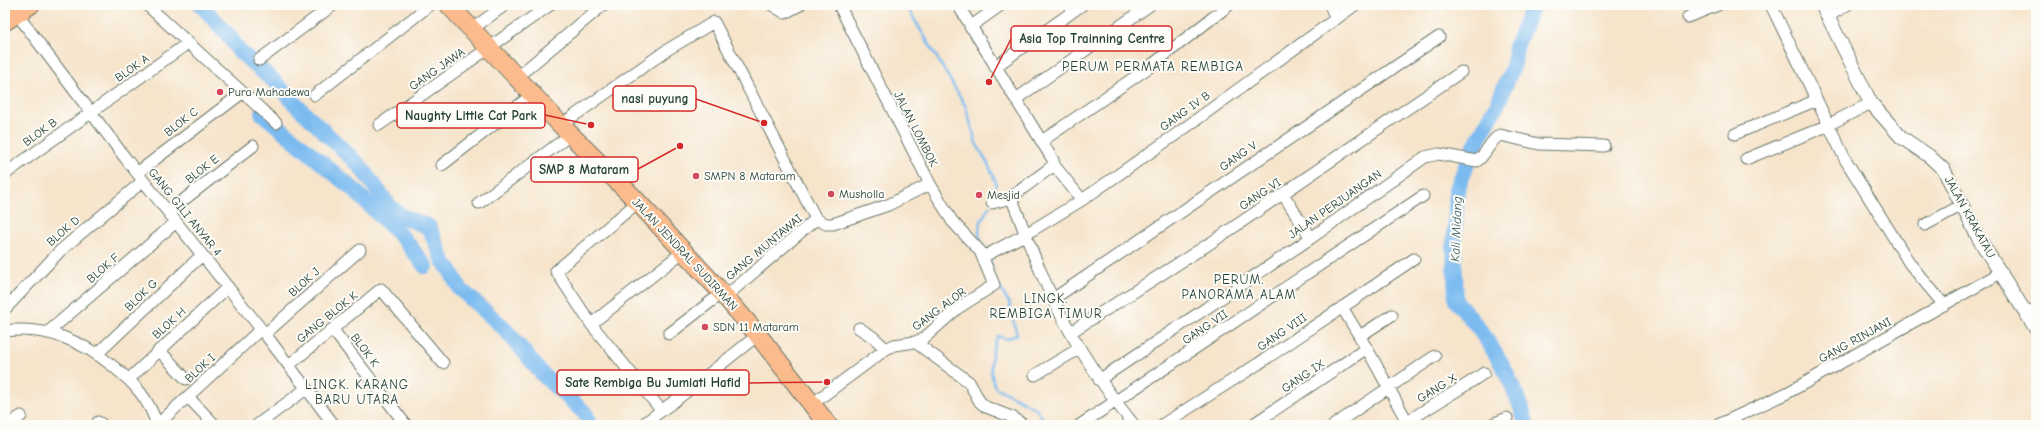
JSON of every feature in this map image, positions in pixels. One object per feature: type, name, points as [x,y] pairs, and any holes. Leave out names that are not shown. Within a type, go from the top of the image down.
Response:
[{"type":"highway","name":"JALAN JENDRAL SUDIRMAN","points":[[449,5],[565,130],[638,202],[684,251],[758,335],[828,425]]},
{"type":"street","points":[[147,5],[185,46],[276,123]]},
{"type":"street","points":[[259,60],[333,5]]},
{"type":"street","points":[[315,95],[430,5]]},
{"type":"street","points":[[472,30],[505,5]]},
{"type":"street","name":"GANG JAWA","points":[[380,125],[550,5]]},
{"type":"street","points":[[516,78],[602,5]]},
{"type":"street","points":[[772,5],[785,13],[800,5]]},
{"type":"street","name":"JALAN LOMBOK","points":[[839,5],[930,184],[952,221],[986,255]]},
{"type":"street","points":[[958,5],[970,27],[1042,141],[1054,165],[1082,200]]},
{"type":"street","points":[[970,27],[1001,5]]},
{"type":"street","points":[[995,67],[1082,5]]},
{"type":"street","points":[[1016,99],[1150,5]]},
{"type":"street","points":[[1042,141],[1148,68],[1229,5]]},
{"type":"street","points":[[1330,5],[1336,18]]},
{"type":"street","name":"GANG IV B","points":[[1026,234],[1082,200],[1178,133],[1355,5]]},
{"type":"street","points":[[1688,17],[1718,5]]},
{"type":"street","points":[[1771,5],[1828,125],[1850,167],[1906,258],[1944,305]]},
{"type":"street","points":[[1824,11],[1847,5]]},
{"type":"street","name":"GANG GILI ANYAR 4","points":[[21,11],[91,111],[140,177],[263,331],[334,425]]},
{"type":"street","name":"JALAN KRAKATAU","points":[[1824,11],[1871,103],[1901,136],[1929,156],[1944,170],[1979,239],[2032,311],[2036,329]]},
{"type":"street","points":[[479,203],[565,130],[667,50],[714,22],[816,219]]},
{"type":"street","name":"GANG V","points":[[1053,298],[1439,37]]},
{"type":"street","name":"BLOK A","points":[[91,111],[185,46]]},
{"type":"street","name":"GANG VI","points":[[1071,332],[1177,265],[1461,72]]},
{"type":"street","name":"BLOK C","points":[[140,177],[231,99],[242,93]]},
{"type":"street","points":[[442,165],[532,95]]},
{"type":"street","points":[[1735,134],[1817,100]]},
{"type":"street","points":[[1746,159],[1828,125],[1871,103]]},
{"type":"street","name":"BLOK B","points":[[5,174],[91,111]]},
{"type":"street","name":"JALAN PERJUANGAN","points":[[1099,380],[1311,238],[1425,157],[1439,154],[1477,161],[1486,153],[1495,139],[1500,135],[1539,144],[1604,146]]},
{"type":"street","name":"BLOK E","points":[[168,212],[253,146]]},
{"type":"street","points":[[992,204],[1012,198],[1054,165]]},
{"type":"street","name":"BLOK D","points":[[7,307],[61,250],[140,177]]},
{"type":"street","name":"GANG MUNTAWAI","points":[[669,334],[723,295],[816,219],[826,224],[833,224],[888,205],[930,184]]},
{"type":"street","points":[[1283,194],[1311,238]]},
{"type":"street","name":"GANG VII","points":[[1080,425],[1423,196]]},
{"type":"street","points":[[1012,198],[1053,298],[1071,332],[1099,380],[1134,425]]},
{"type":"street","points":[[638,202],[556,271],[591,324],[661,410]]},
{"type":"street","points":[[1925,225],[1962,205]]},
{"type":"street","name":"BLOK F","points":[[47,333],[176,222]]},
{"type":"street","points":[[986,255],[1026,234]]},
{"type":"street","name":"BLOK J","points":[[263,331],[360,250]]},
{"type":"street","points":[[591,324],[684,251]]},
{"type":"street","name":"BLOK G","points":[[98,353],[202,255]]},
{"type":"street","name":"GANG ALOR","points":[[812,404],[886,349],[898,344],[915,342],[923,339],[958,308],[994,285],[986,255]]},
{"type":"street","name":"GANG VIII","points":[[1162,425],[1414,259]]},
{"type":"street","name":"GANG RINJANI","points":[[1718,425],[1787,393],[2002,272]]},
{"type":"street","name":"BLOK H","points":[[129,379],[158,350],[228,287]]},
{"type":"street","name":"GANG BLOK K","points":[[289,365],[381,289],[443,363]]},
{"type":"street","points":[[1342,307],[1390,388],[1406,424]]},
{"type":"street","points":[[1360,336],[1392,315]]},
{"type":"street","points":[[859,328],[873,337],[886,349]]},
{"type":"street","name":"BLOK K","points":[[333,330],[406,425]]},
{"type":"street","points":[[5,331],[47,333],[74,340],[98,353],[129,379],[145,398],[157,425]]},
{"type":"street","name":"BLOK I","points":[[157,425],[263,331]]},
{"type":"street","points":[[642,425],[758,335]]},
{"type":"street","points":[[915,342],[969,382],[980,402],[986,407],[1014,418],[1023,425]]},
{"type":"street","points":[[1035,375],[1080,348]]},
{"type":"street","name":"GANG IX","points":[[1252,425],[1367,348]]},
{"type":"street","points":[[158,350],[186,378]]},
{"type":"street","points":[[1334,425],[1435,356]]},
{"type":"street","name":"GANG X","points":[[1406,424],[1484,373]]},
{"type":"street","points":[[257,425],[306,389]]},
{"type":"street","points":[[188,396],[213,423]]},
{"type":"street","points":[[8,425],[21,416]]},
{"type":"street","points":[[1490,425],[1507,418]]},
{"type":"waterway","points":[[201,5],[229,36],[239,51],[275,82],[294,103],[359,165],[391,208],[403,217],[429,227],[443,261],[450,270],[460,289],[504,328],[544,376],[585,413],[591,425]]},
{"type":"waterway","points":[[906,5],[966,107],[976,143],[989,166],[996,183],[992,200]]},
{"type":"waterway","name":"Kali Midang","points":[[1527,425],[1514,390],[1499,359],[1480,330],[1456,301],[1454,246],[1457,189],[1472,151],[1498,103],[1514,64],[1516,47],[1533,5]]},
{"type":"waterway","points":[[262,113],[353,189],[403,238],[425,266]]},
{"type":"waterway","points":[[983,247],[979,236],[979,231],[981,221],[990,206]]},
{"type":"waterway","points":[[989,259],[993,269]]},
{"type":"waterway","points":[[998,285],[1009,303],[1017,335],[1006,339],[998,336],[995,342],[991,362],[995,387],[1035,408],[1048,425]]},
{"type":"place","name":"Asia Top Trainning Centre","points":[[989,82]]},
{"type":"place","name":"Pura Mahadewa","points":[[220,92]]},
{"type":"place","name":"nasi puyung","points":[[764,123]]},
{"type":"place","name":"Naughty Little Cat Park","points":[[591,125]]},
{"type":"place","name":"SMP 8 Mataram","points":[[680,146]]},
{"type":"place","name":"SMPN 8 Mataram","points":[[696,176]]},
{"type":"place","name":"Musholla","points":[[831,194]]},
{"type":"place","name":"Mesjid","points":[[979,195]]},
{"type":"place","name":"SDN 11 Mataram","points":[[705,327]]},
{"type":"place","name":"Sate Rembiga Bu Jumiati Hafid","points":[[827,382]]},
{"type":"district","name":"PERUM PERMATA REMBIGA","points":[[1153,66]]},
{"type":"district","name":"PERUM. PANORAMA ALAM","points":[[1239,286]]},
{"type":"district","name":"LINGK. REMBIGA TIMUR","points":[[1046,306]]},
{"type":"district","name":"LINGK. KARANG BARU UTARA","points":[[357,392]]}]
